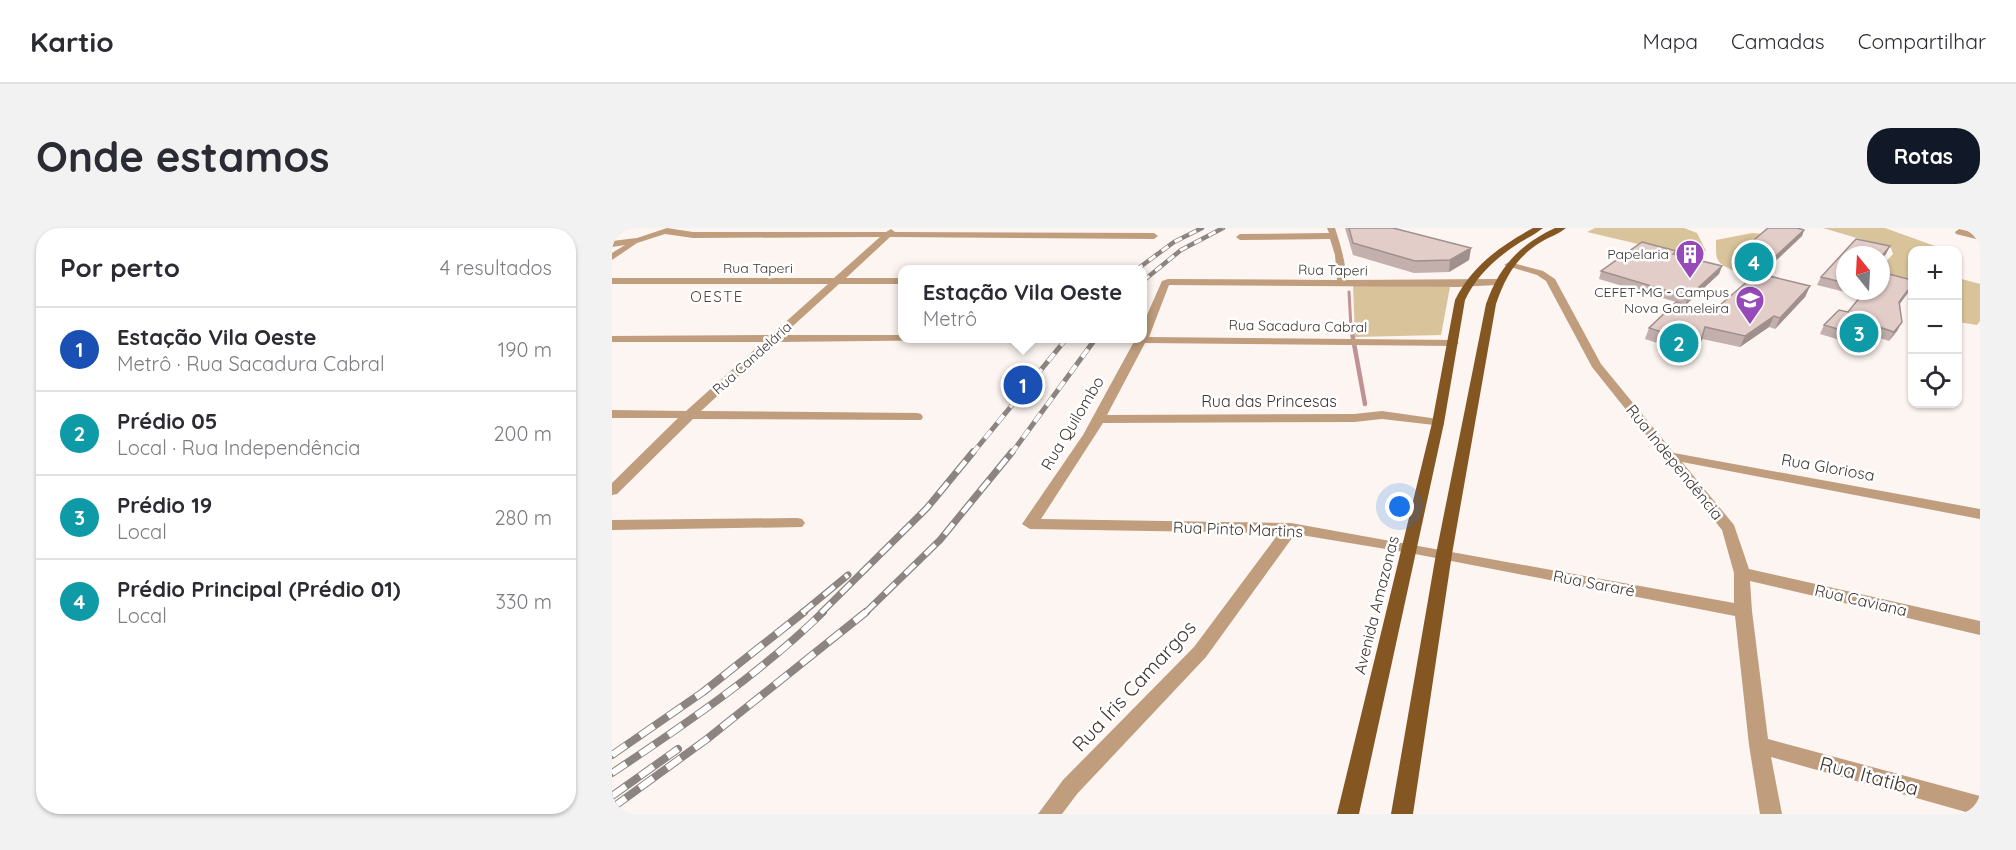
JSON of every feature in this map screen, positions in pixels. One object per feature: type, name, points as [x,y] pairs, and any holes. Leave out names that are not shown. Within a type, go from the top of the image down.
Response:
[{"type":"main road","name":"Avenida Amazonas","points":[[1348,814],[1438,423],[1460,300],[1467,284],[1479,270],[1515,241],[1539,228]]},
{"type":"main road","points":[[1402,814],[1444,554],[1497,282],[1509,265],[1534,240],[1562,228]]},
{"type":"street","points":[[612,244],[638,240],[676,228]]},
{"type":"street","points":[[1974,228],[1959,232],[1980,237]]},
{"type":"street","points":[[666,232],[693,236],[1116,231],[1154,236]]},
{"type":"street","name":"Rua Candelária","points":[[612,491],[690,414],[891,232]]},
{"type":"street","points":[[1240,237],[1332,232],[1340,255],[1342,284]]},
{"type":"street","points":[[612,257],[638,240]]},
{"type":"street","name":"Rua Independência","points":[[1509,265],[1540,273],[1550,279],[1596,365],[1729,529],[1742,573],[1743,611],[1759,745],[1771,814]]},
{"type":"street","name":"Rua Taperi","points":[[612,281],[898,281]]},
{"type":"street","name":"Rua Taperi","points":[[1168,282],[1467,284],[1497,282]]},
{"type":"street","name":"Rua Quilombo","points":[[1147,326],[1165,283],[1168,282]]},
{"type":"street","name":"Rua Sacadura Cabral","points":[[1147,338],[1454,343]]},
{"type":"street","points":[[612,339],[898,339]]},
{"type":"street","name":"Rua Quilombo","points":[[1030,524],[1100,419],[1139,343]]},
{"type":"street","points":[[612,414],[917,417]]},
{"type":"street","name":"Rua das Princesas","points":[[1100,419],[1354,418],[1382,415],[1438,423]]},
{"type":"street","name":"Rua Gloriosa","points":[[1670,456],[1980,514]]},
{"type":"street","points":[[612,525],[797,523]]},
{"type":"street","name":"Rua Pinto Martins","points":[[1030,524],[1291,528],[1444,554]]},
{"type":"street","name":"Rua Íris Camargos","points":[[1049,814],[1070,787],[1200,652],[1291,528]]},
{"type":"street","name":"Rua Sararé","points":[[1444,554],[1743,611]]},
{"type":"street","name":"Rua Caviana","points":[[1742,573],[1980,628]]},
{"type":"street","name":"Rua Itatiba","points":[[1759,745],[1980,806]]},
{"type":"shaded area","points":[[1595,228],[1684,228],[1697,233],[1706,251],[1685,255],[1587,232]]},
{"type":"shaded area","points":[[1823,228],[1885,228],[1935,246],[1908,246],[1908,285],[1890,281],[1890,257],[1893,254],[1890,246]]},
{"type":"shaded area","points":[[1752,233],[1765,234],[1742,266],[1734,271],[1720,263],[1717,257],[1716,240]]},
{"type":"shaded area","points":[[1962,279],[1980,284],[1980,321],[1977,325],[1962,323]]},
{"type":"shaded area","points":[[1353,285],[1450,287],[1441,335],[1355,337]]},
{"type":"building","points":[[1349,228],[1393,228],[1471,248],[1450,260],[1415,261],[1353,243]]},
{"type":"building","points":[[1768,228],[1804,230],[1766,265],[1734,257]]},
{"type":"building","points":[[1856,239],[1890,246],[1850,246]]},
{"type":"building","points":[[1642,242],[1676,251],[1673,254],[1722,266],[1688,297],[1601,271]]},
{"type":"building","points":[[1836,261],[1836,281],[1821,277]]},
{"type":"building","points":[[1757,273],[1810,286],[1780,318],[1774,316],[1745,336],[1705,327],[1700,344],[1649,328],[1676,302],[1712,312]]},
{"type":"building","points":[[1890,274],[1908,279],[1908,290],[1899,302],[1902,322],[1894,332],[1879,327],[1871,339],[1824,325],[1839,310],[1848,312],[1858,300],[1890,300]]},
{"type":"waterway","points":[[1349,292],[1351,328]]},
{"type":"waterway","points":[[1351,327],[1365,404]]},
{"type":"railway","points":[[1143,265],[1174,242],[1202,228]]},
{"type":"railway","points":[[1147,278],[1181,250],[1223,228]]},
{"type":"railway","points":[[972,454],[1063,343]]},
{"type":"railway","points":[[1011,454],[1092,343]]},
{"type":"railway","points":[[821,613],[927,508],[973,452]]},
{"type":"railway","points":[[865,613],[940,540],[1012,452]]},
{"type":"railway","points":[[802,613],[848,575]]},
{"type":"railway","points":[[612,755],[703,692],[804,612]]},
{"type":"railway","points":[[612,773],[748,677],[823,612]]},
{"type":"railway","points":[[612,808],[707,739],[866,612]]},
{"type":"railway","points":[[612,796],[678,749]]},
{"type":"place","name":"Prédio Principal (Prédio 01)","points":[[1754,262]]},
{"type":"place","name":"Papelaria","points":[[1690,280]]},
{"type":"place","name":"CEFET-MG - Campus Nova Gameleira","points":[[1750,326]]},
{"type":"place","name":"Prédio 19","points":[[1859,333]]},
{"type":"place","name":"Prédio 05","points":[[1679,343]]},
{"type":"place","name":"Estação Vila Oeste","points":[[1023,385]]},
{"type":"district","name":"OESTE","points":[[717,297]]}]
